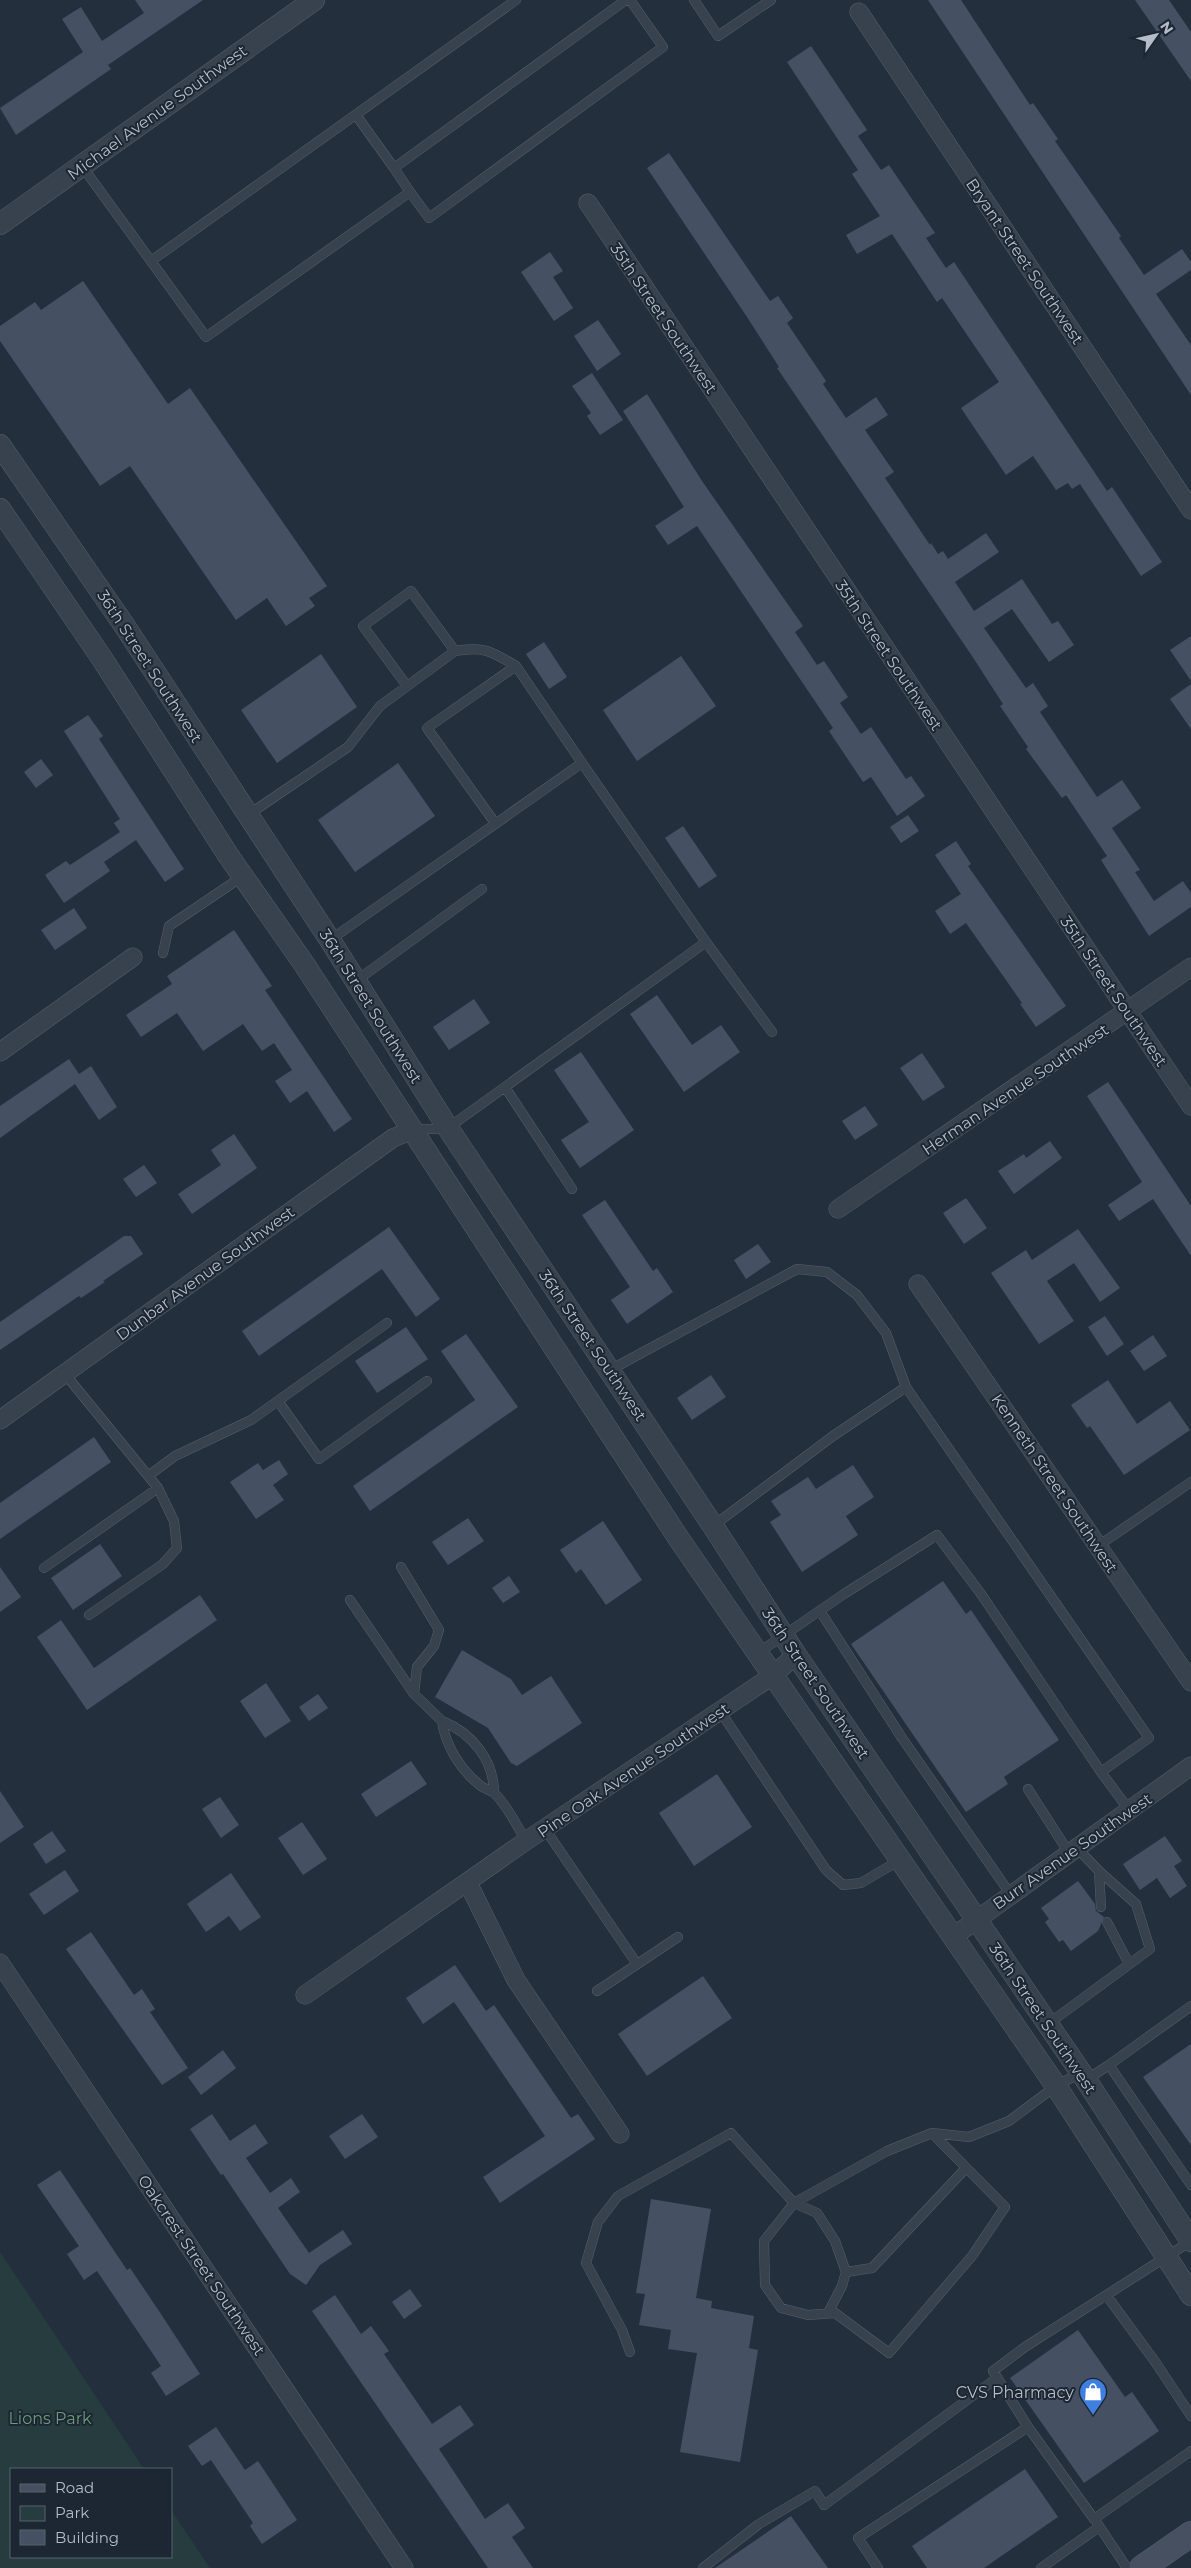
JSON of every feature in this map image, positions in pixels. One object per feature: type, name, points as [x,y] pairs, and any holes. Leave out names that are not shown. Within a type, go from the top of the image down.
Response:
[{"type":"main road","points":[[1139,2568],[1191,2534]]},
{"type":"street","name":"Michael Avenue Southwest","points":[[0,224],[314,0]]},
{"type":"street","name":"Bryant Street Southwest","points":[[858,12],[1191,510]]},
{"type":"street","name":"35th Street Southwest","points":[[588,203],[1191,1106]]},
{"type":"street","name":"36th Street Southwest","points":[[0,445],[124,625],[330,940],[448,1128],[610,1370],[796,1655],[1048,2024],[1191,2241]]},
{"type":"street","name":"36th Street Southwest","points":[[0,509],[101,657],[679,1539],[1056,2086],[1191,2295]]},
{"type":"street","points":[[0,1052],[133,957]]},
{"type":"street","name":"Herman Avenue Southwest","points":[[838,1209],[1128,1013],[1191,967]]},
{"type":"street","name":"Dunbar Avenue Southwest","points":[[0,1420],[393,1138],[412,1130]]},
{"type":"street","name":"Kenneth Street Southwest","points":[[918,1284],[1191,1682]]},
{"type":"street","name":"Pine Oak Avenue Southwest","points":[[305,1995],[526,1841],[772,1676],[796,1655]]},
{"type":"street","name":"Burr Avenue Southwest","points":[[954,1936],[1191,1766]]},
{"type":"street","points":[[468,1883],[516,1980],[620,2134]]},
{"type":"street","name":"Oakcrest Street Southwest","points":[[0,1962],[404,2568]]},
{"type":"lane","points":[[151,261],[516,0]]},
{"type":"lane","points":[[356,116],[428,218],[663,48],[628,0],[394,168]]},
{"type":"lane","points":[[694,0],[718,36],[771,0]]},
{"type":"lane","points":[[82,166],[206,338],[410,192]]},
{"type":"lane","points":[[408,686],[363,626],[411,591],[455,651]]},
{"type":"lane","points":[[248,815],[348,747],[380,706],[455,651],[475,647],[497,655],[516,666],[706,942],[772,1032]]},
{"type":"lane","points":[[495,823],[428,728],[516,666]]},
{"type":"lane","points":[[330,940],[582,764]]},
{"type":"lane","points":[[163,953],[169,926],[243,876]]},
{"type":"lane","points":[[356,981],[482,889]]},
{"type":"lane","points":[[412,1130],[448,1128],[706,942]]},
{"type":"lane","points":[[505,1086],[572,1189]]},
{"type":"lane","points":[[610,1370],[797,1269],[827,1272],[857,1294],[886,1333],[906,1387],[1149,1738],[1101,1772]]},
{"type":"lane","points":[[148,1476],[175,1456],[251,1420],[387,1323]]},
{"type":"lane","points":[[65,1374],[158,1488],[174,1520],[177,1548],[163,1564],[89,1615]]},
{"type":"lane","points":[[278,1401],[319,1459],[427,1381]]},
{"type":"lane","points":[[713,1526],[833,1436],[906,1387]]},
{"type":"lane","points":[[1098,1546],[1191,1482]]},
{"type":"lane","points":[[44,1568],[158,1488]]},
{"type":"lane","points":[[758,1653],[937,1535],[981,1594],[1101,1772],[1129,1810]]},
{"type":"lane","points":[[401,1567],[439,1630],[434,1646],[417,1667],[414,1694]]},
{"type":"lane","points":[[350,1600],[414,1694],[442,1721],[456,1727],[469,1736],[484,1756],[494,1778],[494,1793]]},
{"type":"lane","points":[[820,1611],[902,1738],[1012,1895]]},
{"type":"lane","points":[[720,1711],[826,1870],[843,1884],[862,1883],[900,1860]]},
{"type":"lane","points":[[442,1721],[444,1735],[466,1772],[481,1786],[494,1793],[526,1841]]},
{"type":"lane","points":[[1028,1789],[1073,1851],[1136,1904],[1150,1949],[1048,2024]]},
{"type":"lane","points":[[545,1829],[637,1964]]},
{"type":"lane","points":[[1099,1871],[1101,1907]]},
{"type":"lane","points":[[1108,1922],[1129,1964]]},
{"type":"lane","points":[[597,1990],[678,1937]]},
{"type":"lane","points":[[932,2133],[1005,2207],[972,2256],[889,2353],[835,2313],[808,2315],[781,2308],[765,2285],[764,2241],[794,2203],[887,2151],[932,2133],[969,2138],[1009,2121],[1056,2086],[1109,2065],[1191,2006]]},
{"type":"lane","points":[[1109,2065],[1191,2185]]},
{"type":"lane","points":[[630,2352],[622,2330],[586,2262],[598,2222],[618,2196],[731,2132],[794,2203],[817,2213],[835,2241],[846,2272],[842,2286],[828,2313]]},
{"type":"lane","points":[[846,2272],[872,2268],[966,2168]]},
{"type":"lane","points":[[1139,2568],[1096,2523],[1028,2427],[993,2371],[1024,2347],[1107,2296],[1166,2255],[1191,2241]]},
{"type":"lane","points":[[1107,2296],[1156,2363],[1191,2416]]},
{"type":"lane","points":[[703,2568],[759,2524],[816,2492],[824,2504],[997,2378]]},
{"type":"lane","points":[[878,2568],[858,2538],[919,2500],[1028,2427]]},
{"type":"lane","points":[[1041,2568],[1096,2523],[1191,2452]]},
{"type":"green space","name":"Lions Park","points":[[0,2252],[143,2468],[10,2468],[10,2558],[172,2558],[172,2511],[210,2568],[0,2568]]},
{"type":"building","points":[[135,0],[203,0],[108,65],[111,69],[16,135],[0,108],[83,52],[62,19],[81,7],[102,41],[144,13]]},
{"type":"building","points":[[928,0],[961,0],[1030,105],[1033,103],[1058,139],[1055,141],[1121,236],[1119,238],[1144,275],[1182,249],[1191,262],[1191,270],[1156,294],[1191,345],[1191,395]]},
{"type":"building","points":[[1135,0],[1169,0],[1191,32],[1191,81]]},
{"type":"building","points":[[811,46],[867,130],[858,136],[881,170],[889,165],[935,233],[926,238],[946,268],[954,262],[1107,491],[1112,487],[1162,562],[1141,576],[1080,484],[1072,489],[1068,483],[1056,490],[1033,456],[1006,475],[961,408],[999,382],[942,298],[937,302],[892,234],[857,254],[846,235],[880,216],[852,174],[858,170],[787,62]]},
{"type":"building","points":[[669,153],[770,301],[778,296],[793,318],[787,323],[826,381],[823,384],[846,418],[876,397],[888,415],[865,430],[894,472],[885,478],[930,545],[931,543],[938,554],[943,551],[948,559],[986,533],[999,552],[955,582],[974,611],[1022,579],[1052,624],[1058,621],[1074,645],[1049,662],[1012,609],[984,628],[1026,688],[1033,683],[1048,706],[1040,712],[1097,797],[1122,780],[1141,808],[1112,828],[1140,870],[1135,872],[1154,901],[1183,881],[1191,893],[1191,907],[1149,936],[1101,860],[1107,856],[1066,795],[1062,798],[1026,749],[1028,747],[1000,706],[1003,704],[972,656],[777,368],[779,367],[747,317],[647,168]]},
{"type":"building","points":[[550,252],[563,271],[553,277],[573,308],[554,321],[521,272]]},
{"type":"building","points":[[83,281],[168,404],[190,388],[327,586],[309,598],[315,606],[286,626],[267,598],[236,620],[130,466],[100,486],[0,341],[0,326],[35,302],[41,310]]},
{"type":"building","points":[[598,320],[621,354],[597,371],[574,336]]},
{"type":"building","points":[[592,373],[623,420],[600,435],[587,416],[591,413],[572,386]]},
{"type":"building","points":[[647,394],[702,481],[803,626],[795,632],[817,665],[824,661],[848,697],[840,703],[861,734],[871,727],[906,779],[911,776],[925,796],[897,816],[871,777],[863,782],[829,731],[833,728],[697,526],[668,545],[655,526],[684,507],[623,411]]},
{"type":"building","points":[[1191,636],[1191,681],[1170,650]]},
{"type":"building","points":[[544,642],[567,677],[549,689],[526,654]]},
{"type":"building","points":[[321,654],[357,707],[277,763],[241,710]]},
{"type":"building","points":[[681,656],[716,706],[637,761],[603,710]]},
{"type":"building","points":[[1191,684],[1191,729],[1170,699]]},
{"type":"building","points":[[88,715],[103,736],[99,739],[184,869],[165,882],[136,840],[104,862],[110,871],[64,903],[45,875],[66,861],[70,865],[120,832],[114,823],[120,819],[64,731]]},
{"type":"building","points":[[41,759],[53,775],[36,788],[24,772]]},
{"type":"building","points":[[398,763],[435,816],[355,872],[318,820]]},
{"type":"building","points":[[908,815],[919,831],[901,843],[890,827]]},
{"type":"building","points":[[683,826],[717,876],[699,888],[665,838]]},
{"type":"building","points":[[956,841],[971,864],[968,866],[1066,1006],[1036,1027],[1020,1004],[1022,1003],[966,923],[950,934],[935,911],[961,894],[935,855]]},
{"type":"building","points":[[74,908],[87,928],[55,950],[41,930]]},
{"type":"building","points":[[234,930],[272,986],[265,990],[352,1119],[334,1132],[307,1091],[290,1103],[275,1081],[292,1070],[274,1043],[262,1051],[243,1024],[203,1051],[177,1013],[141,1037],[126,1015],[172,984],[167,976]]},
{"type":"building","points":[[657,995],[692,1045],[721,1025],[740,1052],[684,1092],[630,1014]]},
{"type":"building","points":[[474,999],[490,1023],[449,1050],[433,1027]]},
{"type":"building","points":[[581,1052],[634,1130],[580,1168],[561,1140],[589,1122],[554,1070]]},
{"type":"building","points":[[922,1053],[945,1087],[923,1101],[900,1068]]},
{"type":"building","points":[[69,1059],[79,1074],[91,1066],[117,1107],[99,1120],[75,1084],[0,1138],[0,1106]]},
{"type":"building","points":[[1108,1082],[1191,1206],[1191,1256],[1153,1199],[1119,1221],[1108,1205],[1142,1182],[1087,1096]]},
{"type":"building","points":[[865,1106],[878,1125],[855,1140],[842,1121]]},
{"type":"building","points":[[234,1134],[257,1168],[192,1214],[178,1194],[221,1165],[211,1150]]},
{"type":"building","points":[[1050,1141],[1062,1158],[1014,1194],[998,1171],[1024,1154],[1026,1158]]},
{"type":"building","points":[[144,1165],[157,1183],[136,1197],[123,1179]]},
{"type":"building","points":[[966,1198],[987,1228],[964,1244],[943,1213]]},
{"type":"building","points":[[605,1200],[653,1271],[657,1268],[673,1292],[627,1324],[611,1300],[630,1287],[582,1215]]},
{"type":"building","points":[[389,1227],[440,1299],[416,1317],[382,1269],[259,1356],[242,1331]]},
{"type":"building","points":[[1078,1229],[1120,1288],[1100,1302],[1074,1263],[1047,1281],[1074,1321],[1039,1344],[991,1273],[1026,1250],[1032,1260]]},
{"type":"building","points":[[124,1236],[131,1236],[143,1254],[103,1281],[105,1282],[81,1298],[79,1296],[0,1350],[0,1322]]},
{"type":"building","points":[[758,1244],[771,1262],[746,1279],[734,1260]]},
{"type":"building","points":[[1105,1316],[1124,1344],[1107,1356],[1088,1327]]},
{"type":"building","points":[[406,1327],[428,1359],[377,1393],[355,1361]]},
{"type":"building","points":[[466,1334],[518,1407],[370,1511],[353,1486],[475,1400],[441,1351]]},
{"type":"building","points":[[1153,1335],[1167,1356],[1144,1371],[1130,1351]]},
{"type":"building","points":[[711,1375],[726,1397],[692,1420],[677,1398]]},
{"type":"building","points":[[1108,1380],[1137,1424],[1170,1401],[1190,1430],[1124,1475],[1090,1426],[1087,1428],[1071,1405]]},
{"type":"building","points":[[94,1437],[111,1462],[0,1539],[0,1503]]},
{"type":"building","points":[[279,1460],[288,1474],[273,1485],[284,1500],[256,1519],[230,1482],[258,1463],[263,1470]]},
{"type":"building","points":[[853,1465],[874,1497],[846,1516],[858,1535],[802,1572],[770,1522],[781,1515],[771,1501],[808,1477],[816,1489]]},
{"type":"building","points":[[468,1518],[484,1541],[448,1565],[432,1542]]},
{"type":"building","points":[[603,1521],[642,1580],[606,1605],[581,1569],[576,1573],[560,1550]]},
{"type":"building","points":[[100,1544],[122,1576],[73,1610],[51,1578]]},
{"type":"building","points":[[0,1567],[21,1597],[0,1612]]},
{"type":"building","points":[[509,1576],[520,1592],[503,1603],[492,1588]]},
{"type":"building","points":[[943,1581],[966,1614],[971,1610],[1059,1740],[1004,1777],[1008,1784],[966,1812],[851,1644]]},
{"type":"building","points":[[200,1595],[217,1620],[87,1710],[37,1637],[61,1620],[94,1668]]},
{"type":"building","points":[[462,1650],[511,1679],[522,1695],[551,1676],[582,1723],[517,1766],[511,1763],[488,1728],[435,1697]]},
{"type":"building","points":[[266,1683],[291,1721],[265,1738],[240,1701]]},
{"type":"building","points":[[318,1694],[328,1708],[309,1721],[299,1707]]},
{"type":"building","points":[[411,1761],[427,1784],[376,1817],[361,1794]]},
{"type":"building","points":[[717,1774],[752,1827],[694,1866],[659,1813]]},
{"type":"building","points":[[0,1791],[24,1827],[0,1843]]},
{"type":"building","points":[[220,1797],[239,1825],[221,1838],[202,1809]]},
{"type":"building","points":[[302,1822],[327,1859],[303,1875],[278,1838]]},
{"type":"building","points":[[52,1831],[66,1851],[46,1864],[33,1844]]},
{"type":"building","points":[[1165,1836],[1182,1861],[1174,1866],[1187,1886],[1170,1898],[1157,1878],[1140,1890],[1123,1864]]},
{"type":"building","points":[[65,1870],[79,1891],[44,1915],[29,1894]]},
{"type":"building","points":[[231,1873],[261,1917],[240,1931],[229,1916],[206,1932],[187,1904]]},
{"type":"building","points":[[1078,1881],[1095,1904],[1096,1911],[1104,1917],[1098,1931],[1071,1951],[1063,1940],[1059,1942],[1045,1922],[1049,1919],[1041,1908]]},
{"type":"building","points":[[91,1932],[134,1995],[142,1989],[155,2009],[150,2012],[188,2068],[162,2085],[66,1949]]},
{"type":"building","points":[[455,1965],[486,2011],[494,2005],[571,2118],[578,2114],[595,2139],[500,2203],[483,2177],[545,2136],[454,2002],[423,2024],[406,1998]]},
{"type":"building","points":[[703,1976],[732,2018],[647,2076],[618,2034]]},
{"type":"building","points":[[1191,2044],[1191,2145],[1143,2077]]},
{"type":"building","points":[[223,2050],[236,2068],[201,2095],[188,2077]]},
{"type":"building","points":[[212,2114],[230,2141],[255,2124],[268,2143],[246,2158],[270,2193],[291,2178],[300,2192],[278,2208],[309,2253],[343,2230],[352,2244],[320,2265],[306,2285],[290,2274],[223,2174],[221,2175],[190,2129]]},
{"type":"building","points":[[362,2114],[378,2137],[345,2159],[329,2136]]},
{"type":"building","points":[[60,2170],[127,2270],[130,2268],[200,2374],[166,2396],[151,2373],[161,2366],[97,2271],[84,2280],[67,2254],[79,2246],[37,2185]]},
{"type":"building","points":[[651,2199],[711,2209],[696,2298],[712,2301],[711,2308],[754,2316],[749,2348],[758,2350],[740,2462],[680,2452],[697,2353],[668,2349],[671,2330],[639,2325],[645,2294],[636,2293]]},
{"type":"building","points":[[410,2289],[422,2306],[404,2319],[392,2302]]},
{"type":"building","points":[[335,2295],[361,2334],[371,2326],[389,2351],[384,2354],[432,2424],[460,2405],[474,2425],[439,2449],[485,2519],[508,2503],[525,2528],[512,2537],[533,2568],[488,2568],[312,2311]]},
{"type":"building","points":[[1078,2330],[1125,2397],[1132,2392],[1159,2431],[1084,2483],[1010,2378]]},
{"type":"building","points":[[216,2427],[245,2470],[258,2461],[297,2520],[262,2544],[250,2526],[253,2523],[211,2460],[202,2466],[188,2446]]},
{"type":"building","points":[[1025,2469],[1058,2517],[984,2568],[927,2568],[912,2546]]},
{"type":"building","points":[[791,2516],[828,2568],[715,2568]]},
{"type":"place","name":"CVS Pharmacy","points":[[1093,2416]]}]
